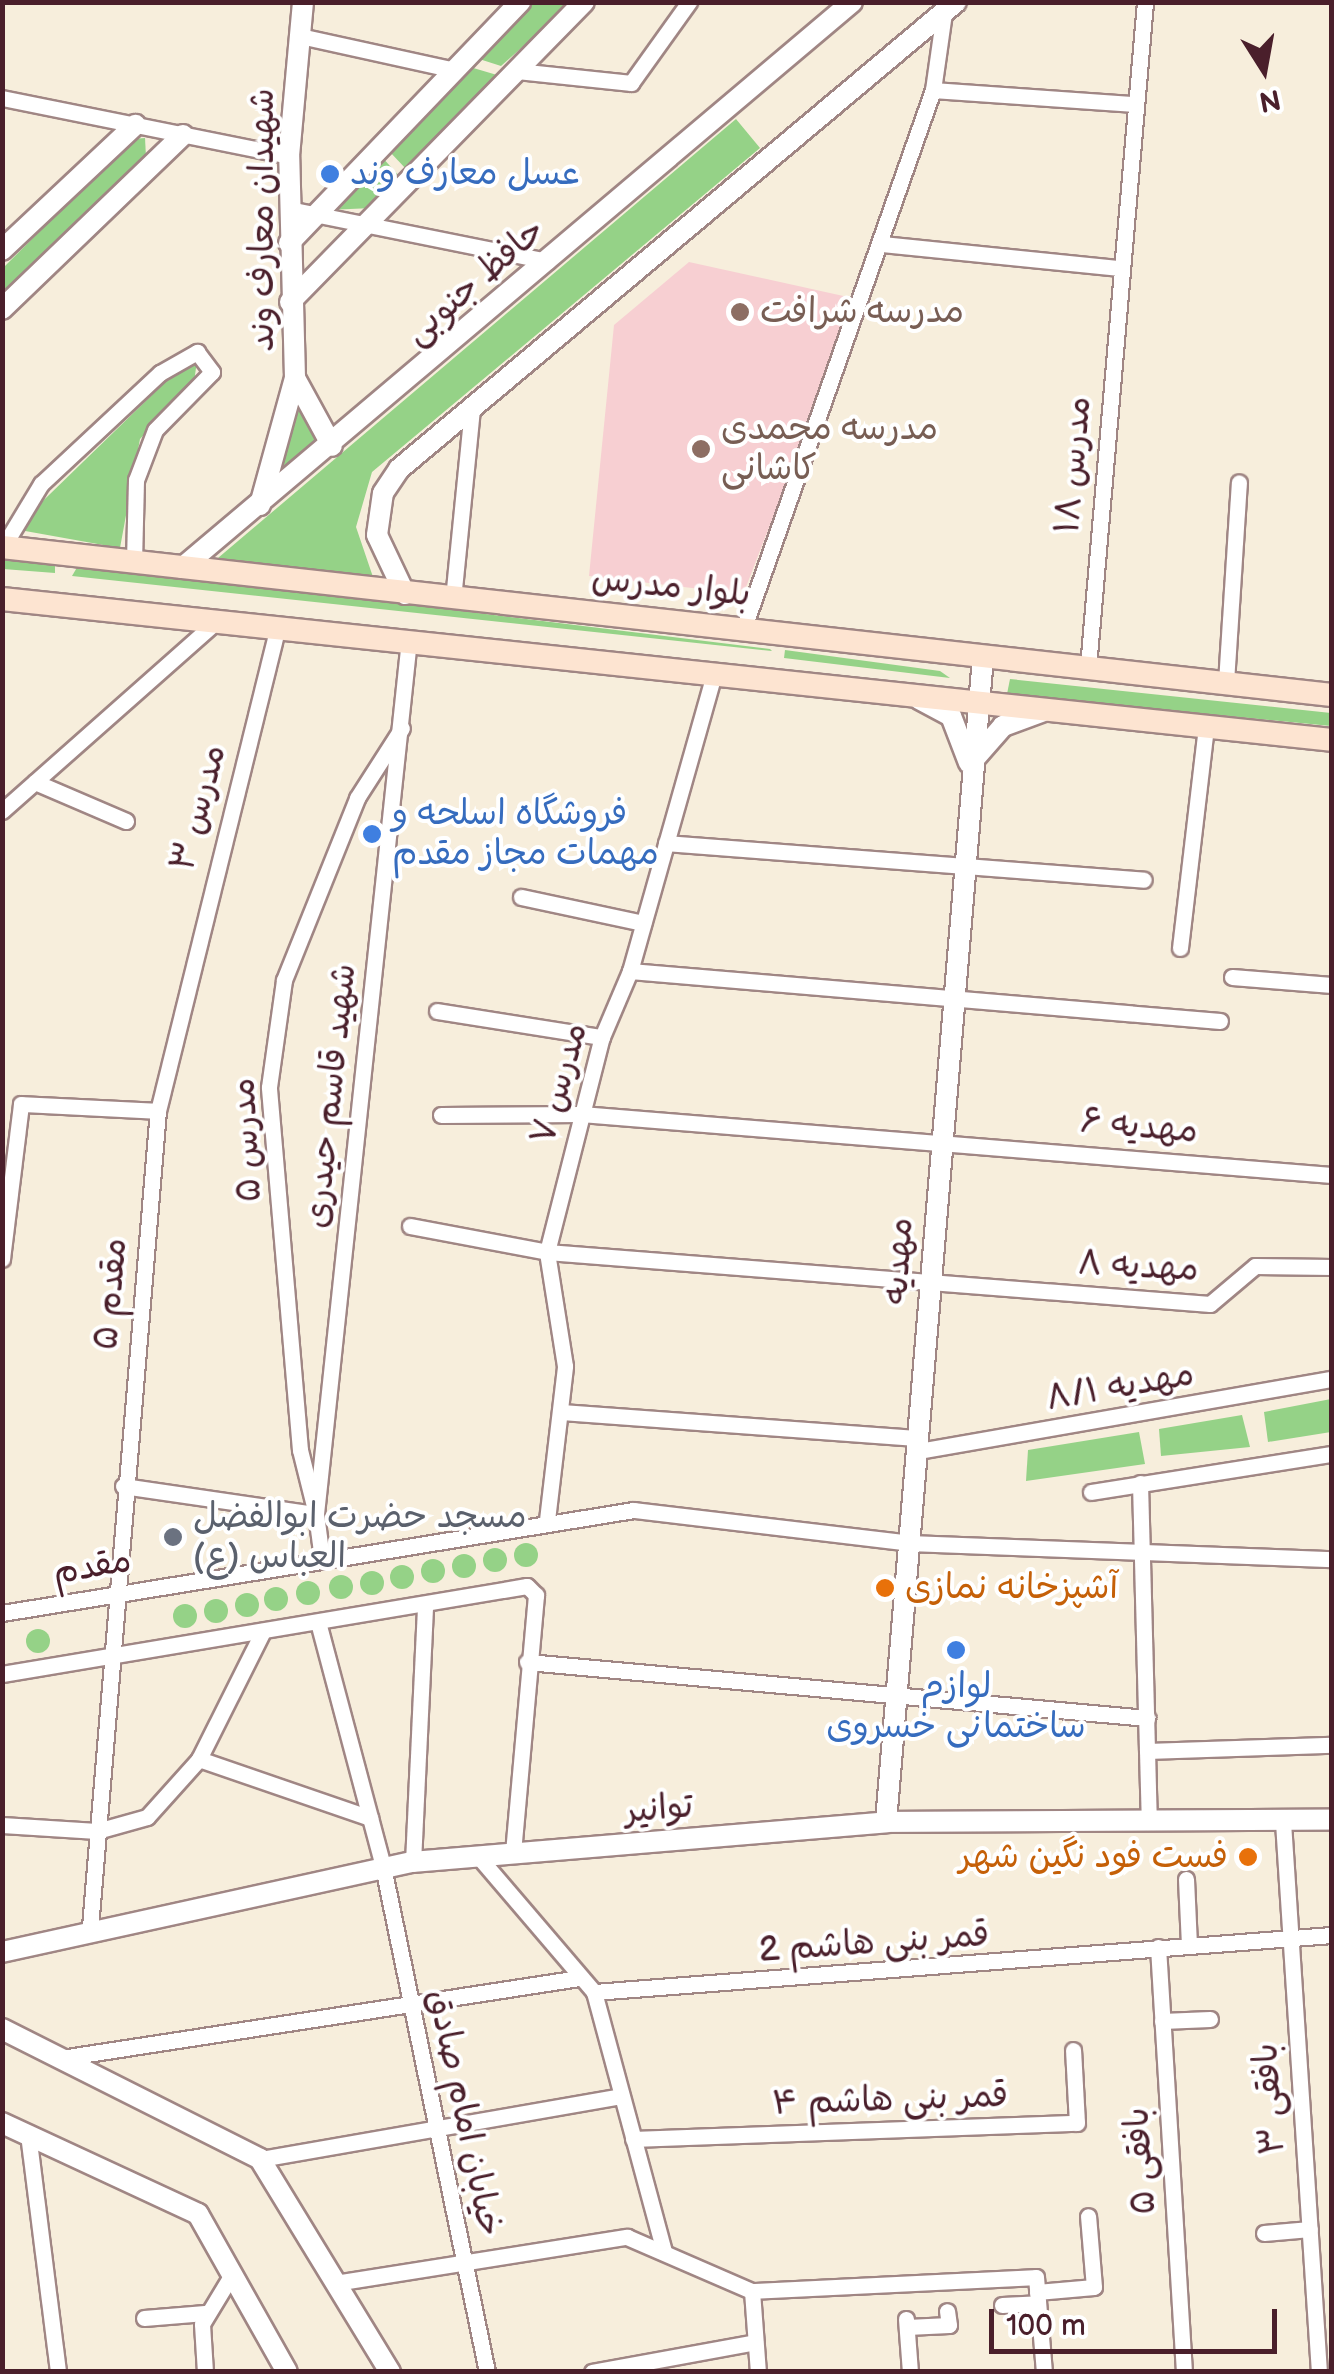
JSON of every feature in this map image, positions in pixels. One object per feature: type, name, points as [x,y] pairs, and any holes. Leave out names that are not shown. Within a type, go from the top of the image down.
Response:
[{"type":"main road","name":"بلوار مدرس","points":[[3,548],[1332,695]]},
{"type":"main road","points":[[2,598],[213,624],[409,640],[978,705],[1332,740]]},
{"type":"street","points":[[290,243],[520,2]]},
{"type":"street","points":[[290,302],[584,2]]},
{"type":"street","points":[[518,71],[631,83],[688,2]]},
{"type":"street","name":"حافظ جنوبی","points":[[182,568],[332,446],[852,2]]},
{"type":"street","name":"مدرس ۱۸","points":[[1088,668],[1145,2]]},
{"type":"street","name":"شهیدان معارف وند","points":[[295,378],[289,156],[302,3]]},
{"type":"street","points":[[743,630],[882,244],[933,90],[950,8]]},
{"type":"street","points":[[404,594],[377,536],[383,493],[472,408],[950,8]]},
{"type":"street","points":[[300,36],[454,70]]},
{"type":"street","points":[[933,90],[1136,104]]},
{"type":"street","points":[[2,98],[289,156]]},
{"type":"street","points":[[2,250],[135,125]]},
{"type":"street","points":[[2,309],[183,135]]},
{"type":"street","points":[[289,209],[548,261]]},
{"type":"street","points":[[882,244],[1120,268]]},
{"type":"street","points":[[3,548],[42,484],[160,373],[197,352],[212,372],[155,430],[136,480],[134,563]]},
{"type":"street","points":[[295,378],[332,446]]},
{"type":"street","points":[[260,505],[295,378]]},
{"type":"street","points":[[453,599],[472,408]]},
{"type":"street","points":[[1226,682],[1239,482]]},
{"type":"street","points":[[2,811],[213,624]]},
{"type":"street","name":"مدرس ۳","points":[[179,1002],[277,628]]},
{"type":"street","name":"شهید قاسم حیدری","points":[[322,1558],[316,1514],[409,640]]},
{"type":"street","name":"مهدیه","points":[[886,1822],[983,656]]},
{"type":"street","name":"مدرس ۷","points":[[547,1520],[565,1366],[546,1252],[602,1037],[630,971],[714,675]]},
{"type":"street","points":[[918,698],[950,716],[971,777]]},
{"type":"street","points":[[971,777],[987,740],[1046,710]]},
{"type":"street","points":[[1180,948],[1206,727]]},
{"type":"street","name":"مدرس ۵","points":[[316,1514],[300,1450],[269,1087],[284,980],[357,798],[402,728]]},
{"type":"street","points":[[35,782],[126,821]]},
{"type":"street","points":[[666,843],[1144,880]]},
{"type":"street","points":[[520,897],[643,923]]},
{"type":"street","points":[[630,971],[1220,1022]]},
{"type":"street","points":[[1232,977],[1332,985]]},
{"type":"street","name":"مقدم ۵","points":[[90,1926],[158,1111],[179,1002]]},
{"type":"street","points":[[437,1011],[602,1037]]},
{"type":"street","points":[[2,1259],[21,1104],[158,1111]]},
{"type":"street","name":"مهدیه ۶","points":[[441,1115],[580,1114],[942,1139],[1332,1175]]},
{"type":"street","name":"مهدیه ۸","points":[[410,1226],[546,1252],[1210,1304],[1255,1266],[1332,1267]]},
{"type":"street","name":"مهدیه ۸/۱","points":[[562,1412],[918,1444],[1332,1379]]},
{"type":"street","points":[[1091,1492],[1332,1454]]},
{"type":"street","points":[[1140,1484],[1145,1555],[1149,1820]]},
{"type":"street","points":[[124,1486],[316,1514]]},
{"type":"street","name":"مقدم","points":[[2,1613],[547,1520],[647,1511],[910,1544],[1332,1559]]},
{"type":"street","points":[[2,1674],[534,1589],[518,1750],[513,1854]]},
{"type":"street","points":[[413,1862],[426,1604]]},
{"type":"street","name":"خیابان امام صادق","points":[[318,1622],[383,1867],[487,2372]]},
{"type":"street","points":[[2,1825],[97,1831],[147,1818],[199,1759],[263,1631]]},
{"type":"street","points":[[528,1662],[1147,1718]]},
{"type":"street","points":[[1148,1751],[1332,1745]]},
{"type":"street","points":[[199,1759],[370,1818]]},
{"type":"street","name":"توانیر","points":[[2,1952],[90,1926],[413,1862],[886,1822],[1332,1820]]},
{"type":"street","name":"بافقی ۳","points":[[1283,1822],[1319,2372]]},
{"type":"street","points":[[478,1856],[594,1992],[664,2251]]},
{"type":"street","points":[[1186,1878],[1189,1944]]},
{"type":"street","name":"قمر بنی هاشم 2","points":[[594,1992],[1128,1956],[1158,1946],[1332,1935]]},
{"type":"street","name":"بافقی ۵","points":[[1158,1946],[1184,2372]]},
{"type":"street","points":[[60,2058],[409,2000],[580,1978]]},
{"type":"street","points":[[1162,2021],[1210,2019]]},
{"type":"street","points":[[2,2029],[260,2159],[390,2372]]},
{"type":"street","name":"قمر بنی هاشم ۴","points":[[633,2139],[1077,2123],[1074,2050]]},
{"type":"street","points":[[260,2159],[621,2096]]},
{"type":"street","points":[[2,2123],[198,2214],[287,2372]]},
{"type":"street","points":[[28,2134],[58,2372]]},
{"type":"street","points":[[1002,2305],[1094,2287],[1088,2216]]},
{"type":"street","points":[[1264,2232],[1310,2230]]},
{"type":"street","points":[[335,2283],[627,2237],[752,2290],[1036,2277],[1044,2372]]},
{"type":"street","points":[[205,2372],[205,2313],[232,2276]]},
{"type":"street","points":[[752,2290],[758,2372]]},
{"type":"street","points":[[910,2372],[906,2323],[949,2325],[948,2311]]},
{"type":"street","points":[[144,2318],[205,2313]]},
{"type":"street","points":[[592,2372],[754,2342]]},
{"type":"shaded area","name":"مدرسه محمدی کاشانی","points":[[689,262],[857,299],[746,587],[735,593],[589,576],[614,325]]},
{"type":"green space","points":[[534,3],[572,3],[501,66],[476,58]]},
{"type":"green space","points":[[470,67],[497,75],[407,170],[389,151]]},
{"type":"green space","points":[[736,119],[760,148],[372,472],[356,527],[373,577],[218,558]]},
{"type":"green space","points":[[145,138],[146,157],[4,296],[3,268],[132,139]]},
{"type":"green space","points":[[381,156],[400,177],[372,208],[328,210]]},
{"type":"green space","points":[[188,360],[197,361],[194,382],[140,439],[120,548],[14,529]]},
{"type":"green space","points":[[302,404],[320,435],[274,478],[296,405]]},
{"type":"green space","points":[[3,556],[55,563],[55,573],[3,569]]},
{"type":"green space","points":[[79,564],[770,649],[772,651],[72,576]]},
{"type":"green space","points":[[785,650],[940,671],[950,678],[784,658]]},
{"type":"green space","points":[[1010,679],[1331,713],[1331,726],[1007,694]]},
{"type":"green space","points":[[1331,1399],[1331,1432],[1268,1442],[1264,1412]]},
{"type":"green space","points":[[1242,1415],[1250,1447],[1161,1456],[1159,1429]]},
{"type":"green space","points":[[1139,1432],[1145,1464],[1026,1481],[1028,1450]]},
{"type":"green space","points":[[526,1543],[535,1546],[535,1564],[526,1567],[517,1564],[514,1555],[517,1546]]},
{"type":"green space","points":[[495,1548],[504,1551],[504,1569],[495,1572],[486,1569],[483,1560],[486,1551]]},
{"type":"green space","points":[[464,1554],[473,1557],[473,1575],[464,1578],[455,1575],[452,1566],[455,1557]]},
{"type":"green space","points":[[433,1559],[442,1562],[442,1580],[433,1583],[424,1580],[421,1571],[424,1562]]},
{"type":"green space","points":[[402,1565],[411,1568],[411,1586],[402,1589],[393,1586],[390,1577],[393,1568]]},
{"type":"green space","points":[[372,1571],[381,1574],[381,1592],[372,1595],[363,1592],[360,1583],[363,1574]]},
{"type":"green space","points":[[341,1575],[350,1578],[350,1596],[341,1599],[332,1596],[329,1587],[332,1578]]},
{"type":"green space","points":[[308,1581],[317,1584],[317,1602],[308,1605],[299,1602],[296,1593],[299,1584]]},
{"type":"green space","points":[[276,1587],[285,1590],[285,1608],[276,1611],[267,1608],[264,1599],[267,1590]]},
{"type":"green space","points":[[247,1593],[256,1596],[256,1614],[247,1617],[238,1614],[235,1605],[238,1596]]},
{"type":"green space","points":[[211,1599],[221,1599],[228,1611],[221,1623],[211,1623],[204,1616],[204,1606]]},
{"type":"green space","points":[[185,1604],[194,1607],[194,1625],[185,1628],[176,1625],[173,1616],[176,1607]]},
{"type":"green space","points":[[38,1629],[47,1632],[47,1650],[38,1653],[29,1650],[26,1641],[29,1632]]},
{"type":"place","name":"عسل معارف وند","points":[[330,174]]},
{"type":"place","name":"مدرسه شرافت","points":[[740,312]]},
{"type":"place","name":"مدرسه محمدی کاشانی","points":[[701,449]]},
{"type":"place","name":"فروشگاه اسلحه و مهمات مجاز مقدم","points":[[372,834]]},
{"type":"place","name":"مسجد حضرت ابوالفضل العباس (ع)","points":[[173,1537]]},
{"type":"place","name":"آشپزخانه نمازی","points":[[885,1588]]},
{"type":"place","name":"لوازم ساختمانی خسروی","points":[[956,1650]]},
{"type":"place","name":"فست فود نگین شهر","points":[[1248,1857]]}]
